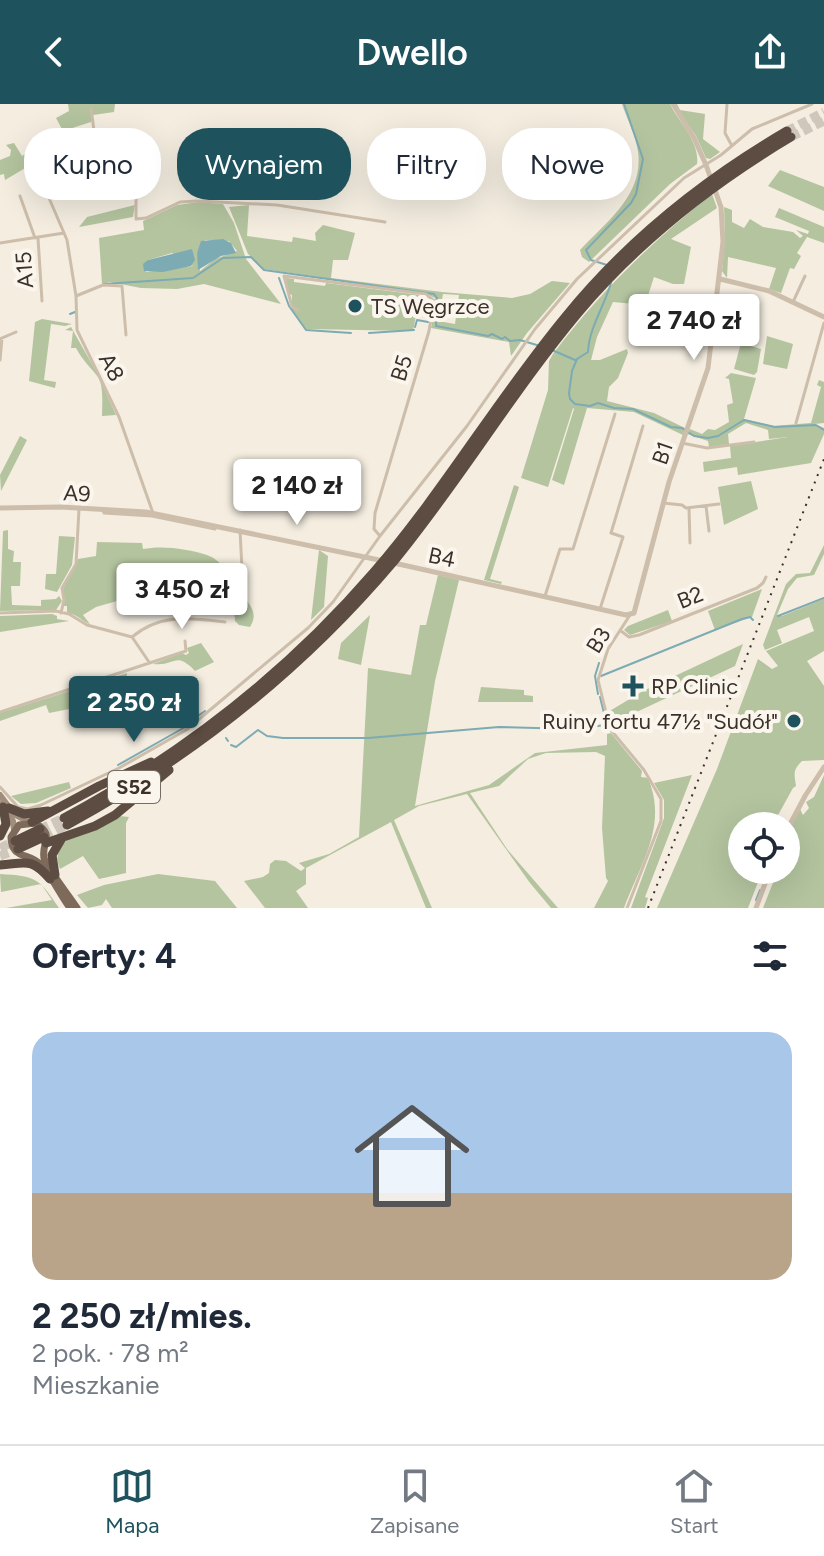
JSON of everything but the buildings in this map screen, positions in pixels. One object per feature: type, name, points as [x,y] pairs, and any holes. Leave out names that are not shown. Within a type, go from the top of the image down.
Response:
[{"type":"highway","name":"S52","points":[[66,826],[198,744],[299,661],[376,582],[424,522],[564,318],[613,263],[652,226],[715,180],[789,134]]},
{"type":"highway","name":"S52","points":[[66,826],[186,743],[274,674],[355,594],[413,524],[528,373]]},
{"type":"highway","points":[[4,806],[28,814],[63,806],[186,743]]},
{"type":"highway","points":[[0,865],[18,844],[39,834],[66,826],[95,826],[115,815],[198,744]]},
{"type":"highway","points":[[4,806],[6,824],[0,838],[18,844]]},
{"type":"highway","points":[[39,834],[63,806]]},
{"type":"highway","points":[[53,877],[52,852],[66,826]]},
{"type":"highway","points":[[0,865],[30,862],[53,877]]},
{"type":"main road","points":[[0,795],[13,820],[18,844],[53,877],[77,908]]},
{"type":"main road","points":[[4,806],[39,834],[45,860],[70,908]]},
{"type":"main road","points":[[18,844],[37,856],[39,834]]},
{"type":"street","name":"B1","points":[[630,615],[637,604],[663,503],[708,368],[720,279],[723,221],[706,165],[673,104]]},
{"type":"street","points":[[727,104],[725,133],[732,146]]},
{"type":"street","points":[[0,787],[18,807],[37,807],[119,768],[186,730],[326,610],[467,426],[554,304],[597,259],[684,178],[758,125],[812,104]]},
{"type":"street","points":[[91,108],[94,128]]},
{"type":"street","name":"A15","points":[[20,196],[36,238],[42,301]]},
{"type":"street","name":"A8","points":[[50,200],[64,233],[77,296],[75,314],[82,343],[119,417],[153,513]]},
{"type":"street","points":[[136,200],[136,219],[146,218],[180,202],[197,201],[277,205],[385,222]]},
{"type":"street","points":[[0,243],[64,233]]},
{"type":"street","name":"B5","points":[[298,310],[292,307],[284,276],[426,294],[434,301],[429,331],[375,513],[374,529],[380,536]]},
{"type":"street","points":[[793,302],[805,276]]},
{"type":"street","points":[[720,279],[769,291],[824,317],[796,423]]},
{"type":"street","points":[[77,296],[103,285],[122,286],[126,335]]},
{"type":"street","points":[[0,360],[1,338],[16,332]]},
{"type":"street","points":[[545,596],[560,549],[573,549],[615,414]]},
{"type":"street","points":[[600,609],[623,537],[611,533],[643,426]]},
{"type":"street","points":[[682,443],[707,448],[754,442]]},
{"type":"street","points":[[663,503],[689,508],[719,504]]},
{"type":"street","points":[[706,506],[709,531]]},
{"type":"street","name":"A9","points":[[0,508],[153,513]]},
{"type":"street","points":[[689,508],[690,543]]},
{"type":"street","points":[[61,613],[64,600],[62,588],[76,564],[79,509]]},
{"type":"street","points":[[103,510],[104,513],[152,516],[218,529],[219,526]]},
{"type":"street","name":"B4","points":[[153,513],[630,615]]},
{"type":"street","points":[[240,530],[242,569]]},
{"type":"street","name":"B2","points":[[621,631],[629,637],[639,635],[757,588],[766,577]]},
{"type":"street","points":[[0,613],[74,615],[87,625],[129,637],[150,663]]},
{"type":"street","name":"B3","points":[[627,908],[661,821],[663,806],[649,777],[610,729],[598,674],[608,649],[630,615]]},
{"type":"street","points":[[129,637],[158,620],[187,617],[225,622]]},
{"type":"street","points":[[0,712],[186,651],[185,641]]},
{"type":"street","points":[[140,648],[146,646]]},
{"type":"street","points":[[77,686],[87,681]]},
{"type":"street","points":[[796,812],[824,767]]},
{"type":"street","points":[[756,908],[765,884]]},
{"type":"green space","points":[[68,104],[115,104],[114,112],[93,115],[91,122],[61,128],[56,118],[69,111]]},
{"type":"green space","points":[[622,104],[670,104],[692,140],[697,164],[670,184],[589,262],[582,257],[580,250],[626,200],[632,200],[638,152]]},
{"type":"green space","points":[[674,104],[680,110],[705,114],[703,139],[720,152],[710,159],[706,158],[696,136]]},
{"type":"green space","points":[[14,143],[24,155],[24,169],[5,180],[4,174],[0,175],[0,160],[10,156],[11,150],[6,145]]},
{"type":"green space","points":[[780,170],[824,187],[824,211],[768,186]]},
{"type":"green space","points":[[712,194],[717,208],[671,239],[691,247],[684,284],[673,284],[654,277],[645,305],[613,302],[597,337],[591,360],[600,360],[627,349],[618,378],[609,387],[607,401],[654,413],[685,428],[683,435],[634,412],[587,408],[564,485],[552,480],[573,408],[548,487],[521,478],[548,390],[549,361],[553,354],[627,269]]},
{"type":"green space","points":[[199,202],[223,204],[234,223],[246,259],[281,304],[204,284],[177,289],[141,288],[110,282],[102,284],[99,238],[144,230],[143,221],[177,205]],"holes":[[[205,240],[229,241],[237,251],[215,259],[200,271],[197,253]],[[172,253],[193,266],[146,272],[148,260]]]},
{"type":"green space","points":[[135,205],[133,217],[79,227],[87,217]]},
{"type":"green space","points":[[249,205],[247,236],[292,242],[293,237],[316,241],[315,233],[323,225],[355,233],[348,260],[333,260],[331,278],[512,298],[530,294],[552,281],[570,283],[511,356],[509,342],[431,328],[434,313],[439,314],[438,321],[455,324],[459,295],[443,294],[440,310],[436,309],[435,298],[425,293],[264,269],[248,254],[229,207]]},
{"type":"green space","points":[[724,207],[732,210],[732,222],[744,228],[750,219],[763,227],[793,232],[800,238],[803,236],[796,230],[808,234],[809,231],[775,217],[779,208],[824,227],[824,243],[807,237],[797,253],[801,256],[794,269],[790,268],[781,293],[769,289],[776,268],[728,257],[727,278],[722,271]]},
{"type":"green space","name":"TS Węgrzce","points":[[286,278],[325,286],[326,283],[420,295],[413,331],[306,329],[291,308],[292,295],[289,294]]},
{"type":"green space","points":[[42,319],[72,324],[51,324],[44,380],[56,382],[55,388],[29,381],[35,322]]},
{"type":"green space","points":[[71,327],[97,373],[116,415],[102,416],[100,381],[76,348],[71,348],[73,331],[65,330]]},
{"type":"green space","points":[[767,336],[793,344],[787,369],[763,364]]},
{"type":"green space","points":[[741,343],[761,349],[754,375],[734,369]]},
{"type":"green space","points":[[731,373],[756,378],[744,419],[773,426],[811,423],[821,387],[817,385],[819,380],[824,382],[824,423],[814,424],[824,428],[824,434],[811,463],[738,475],[737,467],[704,472],[703,462],[731,458],[730,446],[788,437],[769,439],[768,430],[746,423],[728,434],[729,444],[709,447],[708,441],[687,434],[690,429],[702,434],[729,422],[727,405],[733,403],[729,379],[725,378]]},
{"type":"green space","points":[[20,436],[27,440],[1,491],[0,475]]},
{"type":"green space","points":[[751,481],[758,509],[724,525],[718,487]]},
{"type":"green space","points":[[514,485],[519,487],[490,579],[501,584],[484,580]]},
{"type":"green space","points":[[8,530],[8,549],[14,551],[13,562],[21,562],[20,586],[11,586],[12,605],[41,606],[41,600],[59,596],[62,601],[56,610],[0,611],[3,531]]},
{"type":"green space","points":[[59,536],[75,537],[72,565],[57,592],[45,589],[46,574],[56,574]]},
{"type":"green space","points":[[97,542],[142,543],[143,549],[192,551],[212,557],[228,568],[241,570],[239,584],[254,615],[250,627],[235,621],[234,609],[182,596],[178,589],[133,591],[131,597],[96,607],[83,615],[90,624],[67,613],[63,589],[78,559],[96,556]]},
{"type":"green space","points":[[824,545],[824,554],[814,575],[797,578],[788,589],[777,615],[782,616],[824,599],[824,651],[807,661],[824,686],[824,760],[802,761],[799,764],[795,772],[796,786],[780,812],[728,812],[728,884],[757,884],[748,908],[657,908],[717,769],[758,659],[772,669],[778,666],[766,651],[814,631],[809,617],[777,630],[782,643],[765,650],[763,645],[786,584],[796,574],[810,573]]},
{"type":"green space","points":[[319,550],[328,556],[324,607],[311,620]]},
{"type":"green space","points":[[438,575],[459,580],[435,681],[415,806],[489,785],[535,753],[607,745],[607,734],[611,733],[642,771],[641,777],[648,778],[655,812],[650,844],[624,908],[594,908],[608,881],[602,828],[605,756],[596,752],[546,753],[528,759],[499,786],[470,793],[507,849],[558,908],[551,908],[530,883],[467,794],[419,806],[394,820],[432,908],[426,908],[391,822],[306,868],[306,884],[296,891],[308,908],[265,908],[244,881],[269,873],[270,864],[275,860],[286,861],[301,871],[305,868],[299,863],[329,854],[359,837],[368,668],[411,675],[420,625],[426,625]]},
{"type":"green space","points":[[762,589],[752,617],[715,630],[708,611]]},
{"type":"green space","points":[[668,610],[672,621],[630,635],[624,630],[628,626]]},
{"type":"green space","points":[[52,614],[57,619],[69,621],[0,632],[0,616]]},
{"type":"green space","points":[[370,615],[361,665],[338,659],[341,643]]},
{"type":"green space","points":[[201,643],[214,662],[195,671],[179,660],[153,664],[182,653],[186,655],[189,653],[187,648]]},
{"type":"green space","points":[[743,644],[735,666],[613,723],[608,712],[643,691]]},
{"type":"green space","points":[[127,673],[125,698],[49,713],[46,705],[0,721],[0,713]]},
{"type":"green space","points":[[481,687],[524,690],[524,695],[533,696],[533,702],[478,702]]},
{"type":"green space","points":[[692,775],[645,897],[648,898],[645,908],[631,908],[664,818],[664,800],[654,783]]},
{"type":"green space","points":[[824,775],[824,908],[763,908],[772,884],[800,884],[798,812],[800,809],[803,815],[809,808],[806,802],[814,797]]},
{"type":"green space","points":[[69,782],[71,788],[36,803],[21,804],[11,796]]},
{"type":"green space","points":[[120,816],[129,817],[126,823],[126,873],[99,879],[83,856],[60,869],[57,858],[67,840],[87,828]]},
{"type":"green space","points":[[0,874],[22,876],[40,884],[1,892]]},
{"type":"green space","points":[[158,874],[215,881],[237,908],[112,908],[106,899],[102,905],[88,908],[77,895],[104,885]]},
{"type":"green space","points":[[42,886],[59,908],[6,908],[52,900]]},
{"type":"water","points":[[223,239],[231,243],[236,253],[221,256],[198,270],[197,253],[201,241]]},
{"type":"water","points":[[192,249],[195,260],[191,266],[163,272],[144,271],[143,264],[148,260]]},
{"type":"waterway","points":[[607,265],[591,260],[586,250],[631,203],[636,194],[643,159],[624,104]]},
{"type":"waterway","points":[[104,284],[193,278],[223,258],[251,257],[264,270],[434,294],[437,298],[436,326],[488,336],[492,334],[502,339],[505,337],[510,341],[520,340],[540,346]]},
{"type":"waterway","points":[[279,278],[289,306],[306,330],[351,333]]},
{"type":"waterway","points":[[611,283],[594,326],[588,352],[577,359],[572,371],[569,393],[575,404],[590,406],[598,403],[633,409],[671,427],[682,428],[694,436],[708,438],[718,436],[744,420],[775,427],[816,425],[824,430]]},
{"type":"waterway","points":[[70,314],[75,312]]},
{"type":"waterway","points":[[415,327],[417,320],[428,322]]},
{"type":"waterway","points":[[369,333],[414,330]]},
{"type":"waterway","points":[[552,350],[575,360]]},
{"type":"waterway","points":[[778,616],[824,598]]},
{"type":"waterway","points":[[601,676],[742,619],[750,617],[753,620]]},
{"type":"waterway","points":[[598,694],[595,676],[599,663]]},
{"type":"waterway","points":[[600,697],[604,713]]},
{"type":"waterway","points":[[179,707],[179,721],[183,726],[205,711]]},
{"type":"waterway","points":[[231,745],[236,747],[258,730],[267,736],[283,738],[368,738],[499,727],[573,729],[606,725],[605,716]]},
{"type":"waterway","points":[[118,765],[187,726],[189,721]]},
{"type":"waterway","points":[[756,900],[760,890]]},
{"type":"tunnel","points":[[787,131],[824,112]]},
{"type":"tunnel","points":[[791,137],[824,121]]},
{"type":"tunnel","points":[[40,829],[64,818]]},
{"type":"tunnel","points":[[44,837],[67,825]]},
{"type":"tunnel","points":[[0,848],[15,841]]},
{"type":"tunnel","points":[[0,856],[18,849]]},
{"type":"railway","points":[[648,908],[824,459]]},
{"type":"place","name":"TS Węgrzce","points":[[355,306]]},
{"type":"place","name":"RP Clinic","points":[[633,686]]},
{"type":"place","name":"Ruiny fortu 47½ \"Sudół\"","points":[[794,721]]}]
